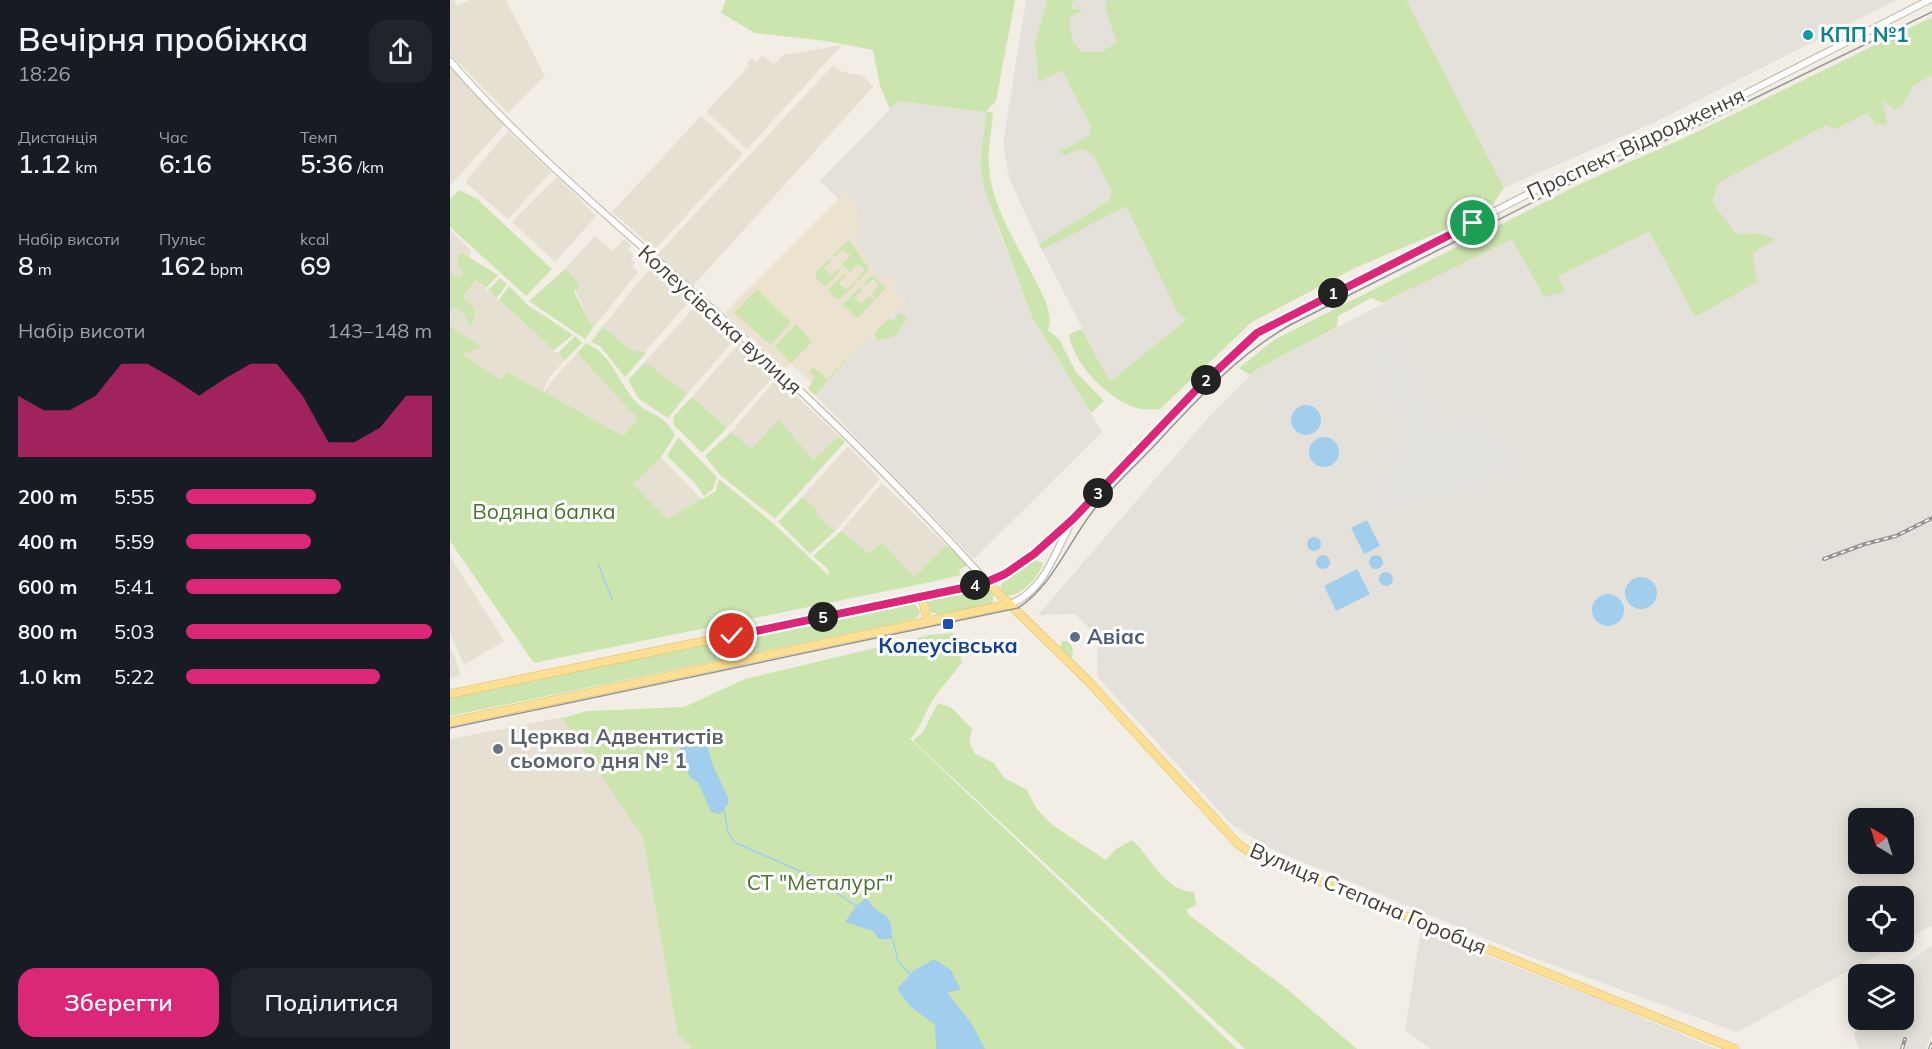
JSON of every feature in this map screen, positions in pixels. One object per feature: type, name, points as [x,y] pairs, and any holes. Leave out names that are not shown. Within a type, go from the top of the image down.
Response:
[{"type":"main road","name":"Проспект Відродження","points":[[450,694],[987,582]]},
{"type":"main road","name":"Вулиця Степана Горобця","points":[[987,582],[1088,681],[1238,844],[1252,854],[1734,1049]]},
{"type":"main road","points":[[922,597],[928,622]]},
{"type":"main road","name":"Проспект Відродження","points":[[450,722],[1010,604]]},
{"type":"street","name":"Проспект Відродження","points":[[987,582],[1005,574],[1034,554],[1073,519],[1195,391],[1257,333],[1575,170],[1690,122],[1929,0]]},
{"type":"street","name":"Колеусівська вулиця","points":[[450,61],[558,171],[699,298],[856,446],[987,582]]},
{"type":"street","name":"Проспект Відродження","points":[[1010,604],[1029,593],[1041,581],[1073,519]]},
{"type":"shaded area","points":[[450,0],[454,0],[457,6],[470,0],[506,0],[545,76],[508,113],[450,54]]},
{"type":"shaded area","points":[[1026,0],[1896,0],[1653,123],[1504,188],[1491,165],[1187,319],[1110,382],[1041,248],[1009,177],[1003,144]]},
{"type":"shaded area","points":[[842,45],[747,149],[706,112],[749,66],[747,63],[751,58],[756,62],[762,55],[774,64],[784,55]]},
{"type":"shaded area","points":[[450,64],[506,123],[450,186]]},
{"type":"shaded area","points":[[833,65],[842,72],[862,75],[873,87],[692,287],[657,255]]},
{"type":"shaded area","points":[[1932,75],[1932,925],[1914,935],[1914,886],[1848,886],[1848,952],[1883,952],[1861,964],[1848,964],[1848,971],[1737,1032],[1523,954],[1267,847],[1230,823],[1097,676],[1098,637],[1075,614],[1038,615],[1208,418],[1256,370],[1510,237],[1913,86]]},
{"type":"shaded area","points":[[898,101],[986,111],[980,165],[998,229],[1032,317],[1102,432],[974,559],[815,395],[906,301],[876,273],[854,237],[859,226],[845,192],[838,199],[820,181]]},
{"type":"shaded area","points":[[701,116],[743,154],[655,249],[612,212]]},
{"type":"shaded area","points":[[508,131],[551,172],[508,219],[465,182]]},
{"type":"shaded area","points":[[557,177],[596,216],[555,262],[512,222]]},
{"type":"shaded area","points":[[845,192],[856,206],[862,221],[857,223],[862,229],[854,237],[876,273],[883,279],[888,273],[898,283],[893,288],[906,301],[875,332],[877,335],[873,340],[870,338],[815,395],[808,389],[811,382],[791,364],[784,368],[727,315],[726,311]]},
{"type":"shaded area","points":[[450,230],[471,250],[465,272],[450,287]]},
{"type":"shaded area","points":[[595,236],[613,251],[624,239],[631,245],[628,250],[634,255],[631,259],[635,263],[632,267],[638,272],[593,328],[565,269]]},
{"type":"shaded area","points":[[654,263],[693,297],[643,354],[631,350],[603,326]]},
{"type":"shaded area","points":[[476,280],[565,360],[550,376],[543,391],[508,372],[500,379],[461,354],[482,347],[451,327],[450,312],[455,307],[465,314],[472,324],[475,320],[474,308],[463,298]]},
{"type":"shaded area","points":[[698,303],[737,337],[687,394],[665,380],[645,362]]},
{"type":"shaded area","points":[[740,342],[774,376],[727,428],[692,397]]},
{"type":"shaded area","points":[[1394,345],[1436,427],[1451,436],[1477,422],[1490,445],[1498,441],[1509,466],[1442,498],[1425,495],[1393,510],[1377,476],[1414,456],[1414,448],[1374,357]]},
{"type":"shaded area","points":[[577,353],[639,419],[623,436],[544,393]]},
{"type":"shaded area","points":[[777,378],[839,436],[813,460],[752,449],[731,432]]},
{"type":"shaded area","points":[[848,446],[880,479],[835,531],[817,515],[816,508],[802,497]]},
{"type":"shaded area","points":[[661,457],[703,501],[667,519],[632,484]]},
{"type":"shaded area","points":[[882,483],[946,545],[914,577],[882,542],[869,554],[841,531]]},
{"type":"shaded area","points":[[450,556],[504,641],[464,665],[450,633]]},
{"type":"shaded area","points":[[450,648],[454,654],[461,676],[450,678]]},
{"type":"shaded area","points":[[564,717],[644,837],[671,981],[721,1049],[450,1049],[450,739]]},
{"type":"shaded area","points":[[1421,930],[1600,1000],[1717,1049],[1431,1049],[1405,1030]]},
{"type":"shaded area","points":[[1932,945],[1932,1033],[1926,1049],[1859,1049],[1854,1034],[1857,1030],[1914,1030],[1914,964],[1908,963]]},
{"type":"green space","points":[[726,0],[1015,0],[996,101],[986,111],[993,113],[989,154],[991,183],[1006,225],[1046,304],[1049,317],[1048,330],[1059,339],[1076,372],[1104,401],[1091,413],[1032,317],[985,191],[980,165],[986,112],[898,101],[890,109],[880,86],[873,50],[826,41],[755,33],[721,13]]},
{"type":"green space","points":[[1047,0],[1076,0],[1072,2],[1072,9],[1084,9],[1069,18],[1072,40],[1081,52],[1101,52],[1117,43],[1105,7],[1107,0],[1406,0],[1504,188],[1490,208],[1473,198],[1461,206],[1452,227],[1357,267],[1252,322],[1160,409],[1136,408],[1114,397],[1093,379],[1077,357],[1069,334],[1082,329],[1110,382],[1187,319],[1179,315],[1126,206],[1042,250],[1039,244],[1109,201],[1112,191],[1094,156],[1083,148],[1065,155],[1060,152],[1061,148],[1066,149],[1090,135],[1091,127],[1062,70],[1039,82],[1035,44]]},
{"type":"green space","points":[[1932,17],[1932,75],[1913,86],[1902,106],[1895,110],[1883,100],[1887,125],[1875,124],[1868,113],[1835,129],[1826,125],[1718,183],[1712,202],[1737,235],[1758,233],[1776,239],[1753,253],[1757,282],[1695,317],[1649,231],[1558,276],[1565,292],[1544,297],[1512,239],[1382,303],[1371,298],[1338,316],[1337,327],[1250,375],[1239,368],[1274,340],[1582,183],[1693,134]]},
{"type":"green space","points":[[459,190],[477,199],[552,269],[526,296],[450,227],[450,199]]},
{"type":"green space","points":[[847,241],[851,242],[869,269],[859,281],[857,279],[865,270],[858,264],[850,272],[842,264],[850,256],[843,249],[834,257],[833,255]]},
{"type":"green space","points":[[462,253],[498,275],[486,288],[476,280],[463,297],[474,308],[475,320],[469,327],[465,314],[455,308],[450,312],[450,272],[459,278],[464,272],[459,267],[457,257]]},
{"type":"green space","points":[[830,258],[832,260],[824,268],[831,275],[838,268],[840,271],[825,287],[816,278],[816,272]]},
{"type":"green space","points":[[565,269],[580,285],[574,292],[593,328],[585,339],[529,301]]},
{"type":"green space","points":[[844,274],[846,276],[839,283],[846,290],[855,281],[857,283],[838,300],[828,290]]},
{"type":"green space","points":[[872,275],[886,288],[876,299],[872,294],[879,285],[873,279],[865,286],[863,285]]},
{"type":"green space","points":[[500,278],[507,284],[497,298],[488,290]]},
{"type":"green space","points":[[509,286],[529,306],[573,335],[554,350],[499,300]]},
{"type":"green space","points":[[860,287],[862,290],[855,297],[861,304],[869,296],[875,300],[857,318],[843,304]]},
{"type":"green space","points":[[757,289],[791,322],[771,345],[734,313]]},
{"type":"green space","points":[[900,313],[907,318],[896,336],[877,341],[875,332],[889,318],[893,321]]},
{"type":"green space","name":"Водяна балка","points":[[450,322],[451,327],[482,347],[462,354],[500,379],[508,372],[623,436],[638,419],[577,353],[586,343],[603,355],[637,403],[666,422],[675,435],[661,457],[633,484],[667,519],[716,491],[719,479],[774,524],[829,576],[828,569],[813,556],[841,531],[869,554],[882,542],[914,577],[946,545],[961,556],[967,566],[959,569],[961,575],[931,582],[534,663],[450,541]]},
{"type":"green space","points":[[796,324],[812,342],[791,363],[774,347]]},
{"type":"green space","points":[[603,326],[631,350],[646,353],[625,377],[600,346],[591,342]]},
{"type":"green space","points":[[575,336],[582,343],[565,360],[558,353]]},
{"type":"green space","points":[[869,336],[815,395],[808,389],[815,378],[809,371],[813,367],[827,379]]},
{"type":"green space","points":[[645,362],[687,394],[668,418],[639,399],[628,380]]},
{"type":"green space","points":[[692,397],[727,428],[702,453],[674,425],[673,417]]},
{"type":"green space","points":[[779,419],[813,460],[839,436],[845,442],[775,519],[720,475],[705,456],[731,432],[752,449]]},
{"type":"green space","points":[[678,437],[717,477],[713,489],[704,496],[694,482],[667,456]]},
{"type":"green space","points":[[802,497],[817,509],[817,515],[835,531],[810,554],[778,522]]},
{"type":"green space","points":[[1035,560],[1043,563],[1034,579],[1024,589],[1007,596],[1001,589],[1001,584]]},
{"type":"green space","points":[[985,586],[993,594],[993,602],[990,605],[939,615],[931,612],[928,602],[931,597]]},
{"type":"green space","points":[[913,601],[921,613],[913,620],[450,716],[450,696]]},
{"type":"green space","name":"СТ \"Металург\"","points":[[953,633],[962,662],[932,700],[918,729],[910,739],[1237,1049],[690,1049],[690,1045],[678,1035],[643,837],[562,718],[587,711],[684,707],[745,679],[929,635]]},
{"type":"green space","points":[[1062,641],[1067,641],[1072,646],[1071,658],[1060,648]]},
{"type":"green space","points":[[938,703],[952,708],[972,729],[969,741],[975,754],[994,763],[1004,778],[1027,790],[1036,808],[1052,825],[1106,860],[1116,849],[1132,840],[1166,880],[1174,886],[1194,892],[1196,905],[1186,910],[1189,915],[1288,990],[1357,1049],[1245,1049],[913,741],[923,732]]},
{"type":"water","points":[[1306,405],[1317,409],[1321,420],[1317,431],[1306,435],[1295,431],[1291,420],[1295,409]]},
{"type":"water","points":[[1324,437],[1335,441],[1339,452],[1335,463],[1324,467],[1313,463],[1309,452],[1313,441]]},
{"type":"water","points":[[1367,520],[1380,546],[1364,554],[1351,528]]},
{"type":"water","points":[[1311,537],[1317,537],[1321,544],[1317,551],[1311,551],[1307,547],[1307,541]]},
{"type":"water","points":[[1320,555],[1326,555],[1330,562],[1326,569],[1320,569],[1316,565],[1316,559]]},
{"type":"water","points":[[1373,555],[1379,555],[1383,562],[1379,569],[1373,569],[1369,565],[1369,559]]},
{"type":"water","points":[[1357,569],[1370,594],[1336,611],[1324,586]]},
{"type":"water","points":[[1383,572],[1389,572],[1393,579],[1389,586],[1383,586],[1379,582],[1379,576]]},
{"type":"water","points":[[1641,577],[1652,582],[1657,593],[1652,604],[1641,609],[1630,604],[1625,593],[1630,582]]},
{"type":"water","points":[[1608,594],[1619,599],[1624,610],[1619,621],[1608,626],[1597,621],[1592,610],[1597,599]]},
{"type":"water","points":[[687,734],[705,736],[712,763],[728,798],[728,804],[720,814],[711,812],[698,782],[690,778],[680,751],[681,739]]},
{"type":"water","points":[[865,899],[869,900],[876,910],[890,921],[892,939],[879,939],[873,931],[845,922],[856,906]]},
{"type":"water","points":[[934,959],[951,970],[961,990],[947,992],[972,1024],[985,1049],[936,1049],[935,1025],[911,1007],[897,989],[913,971]]},
{"type":"waterway","points":[[598,564],[612,599]]},
{"type":"waterway","points":[[724,810],[728,832],[734,842],[813,877],[856,906]]},
{"type":"waterway","points":[[893,940],[898,961],[910,974]]},
{"type":"tram line","points":[[450,728],[1018,608],[1030,599],[1051,576],[1084,523],[1115,486],[1217,381],[1270,337],[1567,185],[1710,120],[1932,12]]},
{"type":"railway","points":[[1824,559],[1865,544],[1896,536],[1932,518]]},
{"type":"railway","points":[[1902,1049],[1905,1039]]},
{"type":"railway","points":[[1930,1049],[1932,1044]]},
{"type":"place","name":"КПП №1","points":[[1808,35]]},
{"type":"place","name":"Колеусівська","points":[[948,624]]},
{"type":"place","name":"Авіас","points":[[1075,637]]},
{"type":"place","name":"Церква Адвентистів сьомого дня № 1","points":[[498,749]]},
{"type":"route","points":[[732,636],[982,584],[1005,574],[1034,554],[1073,519],[1195,391],[1257,333],[1473,223]]}]
